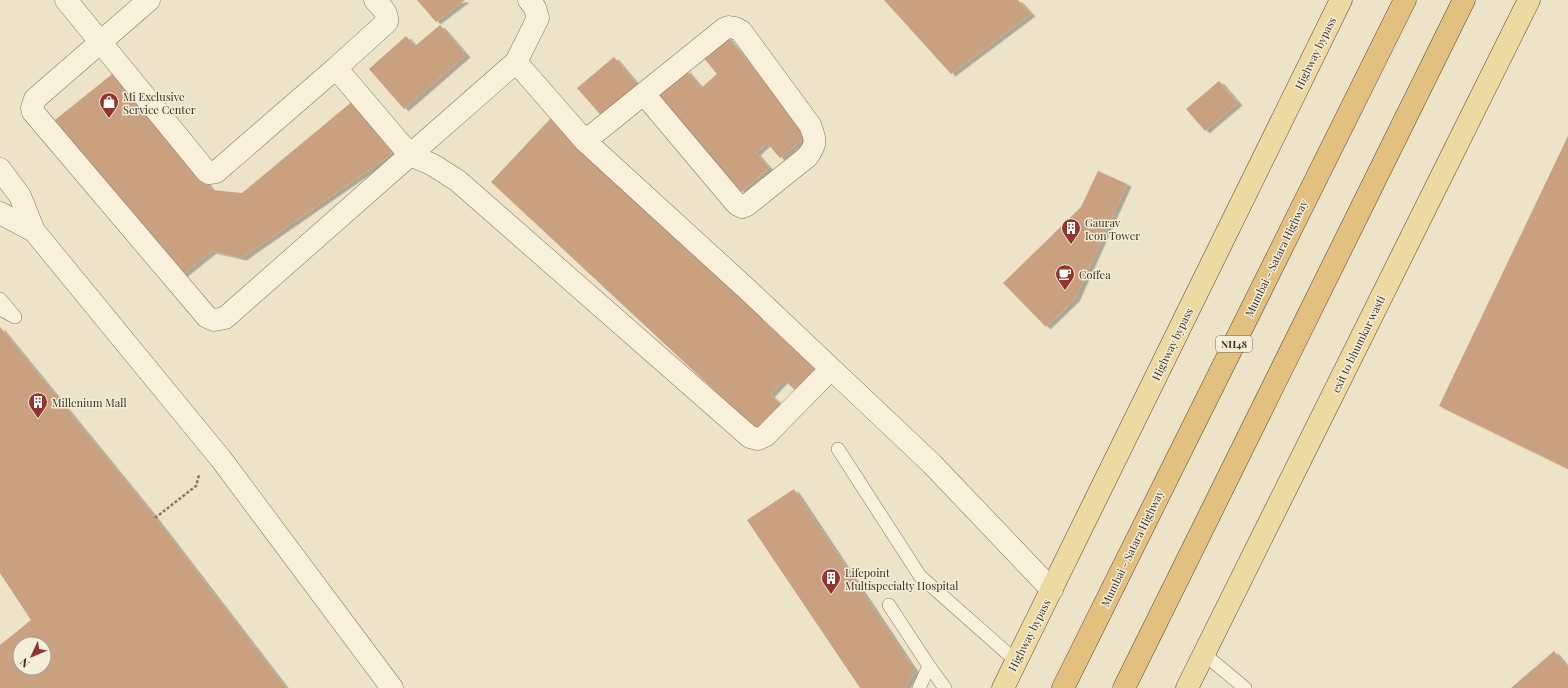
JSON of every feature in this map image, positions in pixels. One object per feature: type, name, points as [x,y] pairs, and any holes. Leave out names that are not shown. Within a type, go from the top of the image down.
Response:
[{"type":"highway","name":"Mumbai - Satara Highway","points":[[1063,688],[1404,0]]},
{"type":"highway","points":[[1124,688],[1464,0]]},
{"type":"main road","name":"Highway bypass","points":[[1003,688],[1341,0]]},
{"type":"main road","name":"exit to bhumkar wasti","points":[[1187,688],[1529,0]]},
{"type":"street","points":[[66,0],[209,173],[216,172],[387,22],[388,17],[385,11],[375,0]]},
{"type":"street","points":[[149,0],[35,99],[32,108],[33,112],[207,317],[214,320],[225,318],[516,62],[538,18],[535,8],[529,0]]},
{"type":"street","points":[[585,141],[724,29],[729,27],[741,31],[810,125],[816,138],[813,148],[807,157],[747,205],[742,207],[734,201],[644,94]]},
{"type":"street","points":[[516,62],[585,141],[749,291],[932,464],[1052,590]]},
{"type":"street","points":[[336,68],[410,155],[433,165],[458,181],[744,434],[750,437],[758,438],[765,436],[831,369]]},
{"type":"street","points":[[0,169],[20,196],[34,231],[221,459],[392,688]]},
{"type":"street","points":[[0,213],[34,231]]},
{"type":"lane","points":[[0,299],[15,318],[0,309]]},
{"type":"lane","points":[[838,449],[920,576],[1016,661]]},
{"type":"lane","points":[[889,605],[945,688]]},
{"type":"lane","points":[[1204,654],[1245,688]]},
{"type":"lane","points":[[919,688],[929,666]]},
{"type":"path","points":[[155,518],[196,486],[199,475]]},
{"type":"building","points":[[417,0],[465,0],[436,22]]},
{"type":"building","points":[[884,0],[1018,0],[1031,14],[951,74]]},
{"type":"building","points":[[440,25],[466,55],[404,109],[369,69],[406,36],[415,46]]},
{"type":"building","points":[[726,36],[809,134],[780,158],[767,143],[756,153],[769,168],[741,192],[658,94],[686,70],[701,88],[717,74],[702,56]]},
{"type":"building","points":[[614,57],[641,89],[604,119],[577,88]]},
{"type":"building","points":[[116,71],[212,190],[242,193],[354,100],[392,154],[242,258],[212,251],[181,276],[55,120]]},
{"type":"building","points":[[1219,81],[1238,103],[1205,131],[1186,109]]},
{"type":"building","points":[[551,118],[818,365],[795,390],[784,380],[770,395],[782,405],[758,431],[491,182]]},
{"type":"building","points":[[1568,136],[1568,469],[1439,406]]},
{"type":"building","name":"Gaurav Icon Tower","points":[[1098,171],[1127,184],[1075,299],[1046,327],[1003,283],[1081,207]]},
{"type":"building","name":"Millenium Mall","points":[[0,327],[150,511],[286,688],[0,688],[0,645],[31,620],[0,573]]},
{"type":"building","name":"Lifepoint Multispecialty Hospital","points":[[794,489],[915,671],[905,688],[860,688],[747,520]]},
{"type":"building","points":[[1554,651],[1568,668],[1568,688],[1511,688]]},
{"type":"place","name":"Mi Exclusive Service Center","points":[[109,119]]},
{"type":"place","name":"Gaurav Icon Tower","points":[[1071,245]]},
{"type":"place","name":"Coffea","points":[[1065,291]]},
{"type":"place","name":"Millenium Mall","points":[[38,419]]},
{"type":"place","name":"Lifepoint Multispecialty Hospital","points":[[831,595]]}]
